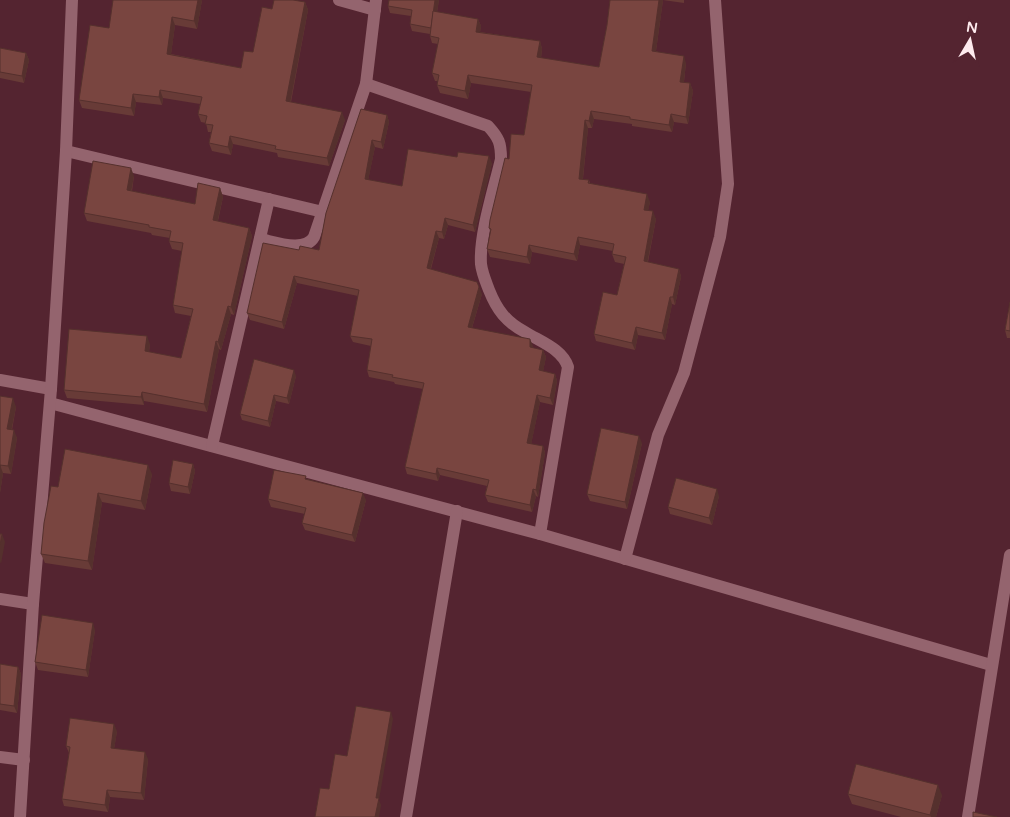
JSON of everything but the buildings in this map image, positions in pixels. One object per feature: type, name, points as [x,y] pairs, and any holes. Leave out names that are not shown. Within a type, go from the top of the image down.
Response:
[{"type":"street","points":[[20,817],[33,604],[51,389],[66,151],[72,0]]},
{"type":"street","points":[[260,239],[300,246],[312,242],[366,84],[376,5],[339,0]]},
{"type":"street","points":[[625,559],[658,435],[684,373],[720,237],[728,184],[715,0]]},
{"type":"street","points":[[366,84],[488,126],[498,137],[501,159],[482,238],[481,266],[495,305],[502,316],[516,328],[556,350],[565,358],[568,368],[540,534]]},
{"type":"street","points":[[66,151],[323,212]]},
{"type":"street","points":[[212,446],[269,199]]},
{"type":"street","points":[[0,380],[51,389]]},
{"type":"street","points":[[50,403],[540,534],[991,664]]},
{"type":"street","points":[[406,817],[457,511]]},
{"type":"street","points":[[968,817],[991,664],[1010,555]]},
{"type":"street","points":[[0,599],[33,604]]},
{"type":"street","points":[[0,757],[24,760]]}]
